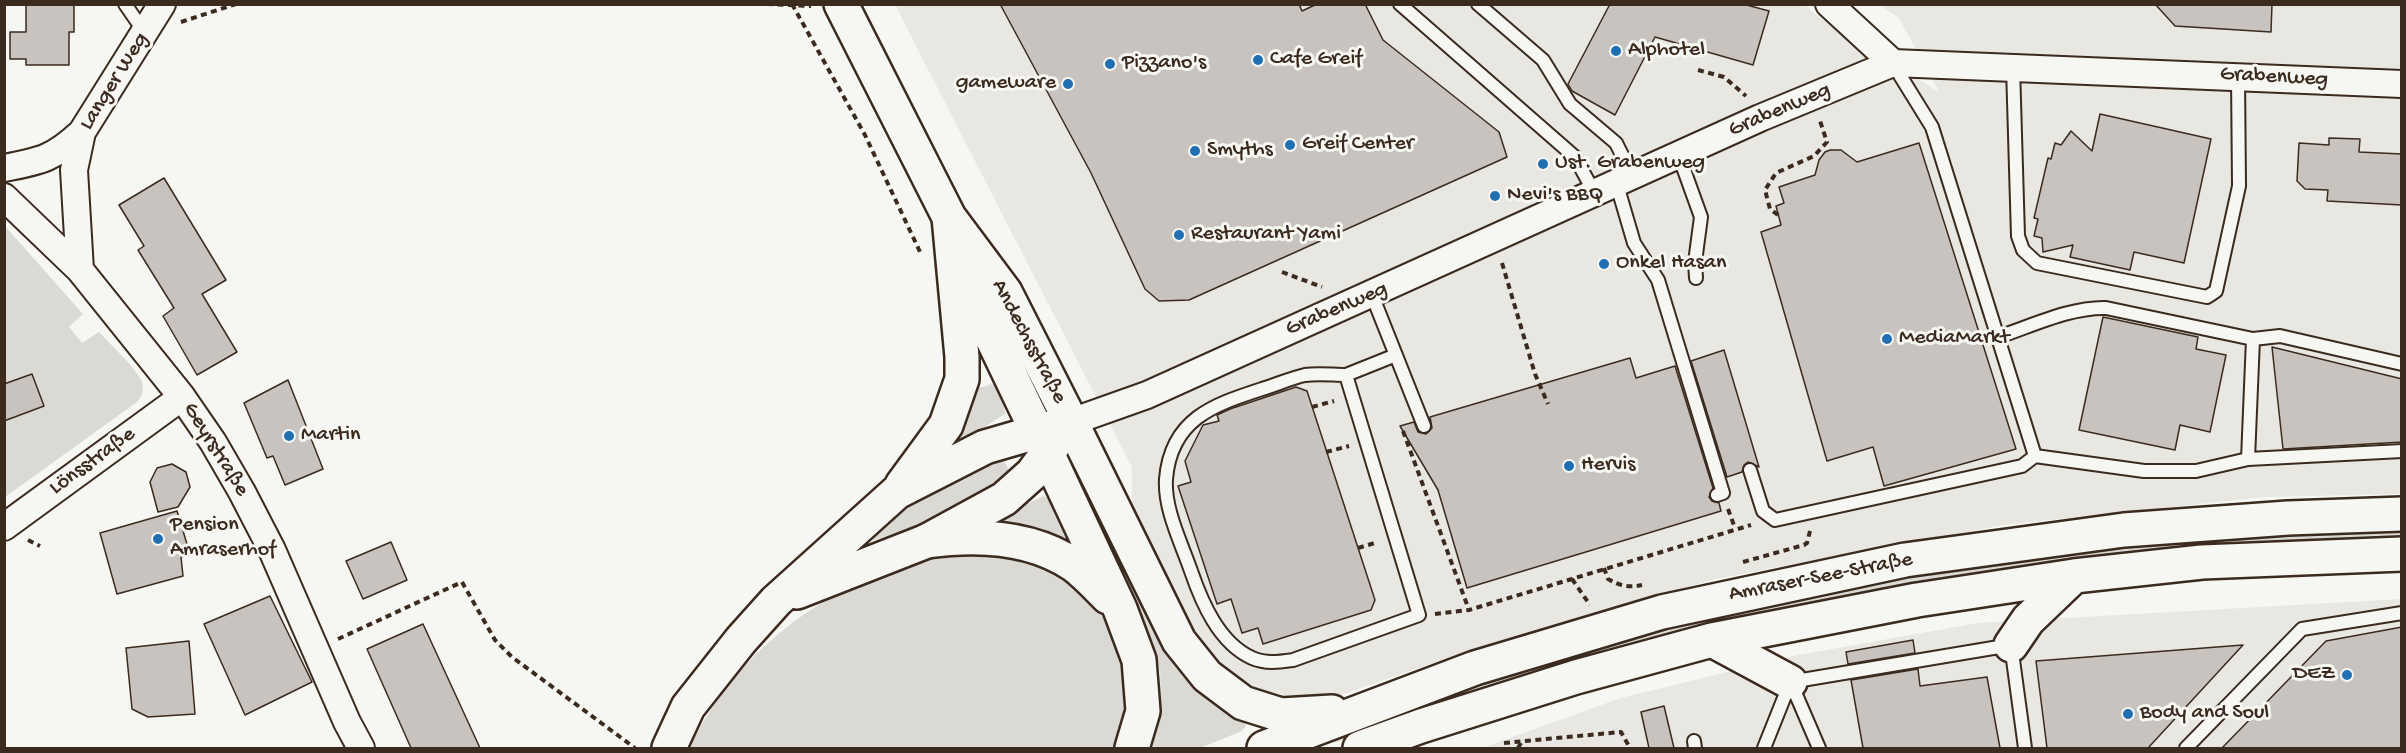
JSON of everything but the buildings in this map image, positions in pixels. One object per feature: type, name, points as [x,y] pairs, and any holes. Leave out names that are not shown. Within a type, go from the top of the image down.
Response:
[{"type":"main road","name":"Andechsstraße","points":[[844,5],[949,217],[973,298],[1120,609],[1139,660],[1143,711],[1132,748]]},
{"type":"main road","name":"Andechsstraße","points":[[949,217],[1005,292],[1071,422]]},
{"type":"main road","points":[[669,748],[688,707],[741,640],[776,601],[897,492],[946,424],[962,378],[949,217]]},
{"type":"main road","name":"Andechsstraße","points":[[1020,396],[1041,415],[1071,422]]},
{"type":"main road","points":[[897,492],[986,447],[1042,443],[1071,422],[1179,641],[1207,676],[1243,703],[1281,714],[1370,709]]},
{"type":"main road","points":[[776,601],[927,541],[1006,497],[1032,474],[1042,443]]},
{"type":"main road","name":"Amraser-See-Straße","points":[[1264,748],[1475,668],[1662,612],[1905,560],[2124,530],[2288,518],[2402,514]]},
{"type":"main road","points":[[927,541],[952,538],[1010,540],[1046,550],[1080,570],[1120,609]]},
{"type":"main road","name":"Amraser-See-Straße","points":[[1360,748],[1420,726],[1576,677],[1712,640],[1917,600],[2074,576],[2202,562],[2402,554]]},
{"type":"main road","points":[[2010,645],[2028,620],[2074,576]]},
{"type":"main road","points":[[1712,640],[1790,682]]},
{"type":"street","name":"Langer Weg","points":[[80,270],[74,170],[82,132],[146,33],[162,4]]},
{"type":"street","points":[[1829,4],[1893,63]]},
{"type":"street","name":"Grabenweg","points":[[1071,422],[1147,395],[1760,118],[1893,63],[2402,84]]},
{"type":"street","points":[[4,168],[40,161],[61,151],[82,132]]},
{"type":"street","name":"Geyrstraße","points":[[4,197],[80,270],[182,397],[213,442],[272,550],[347,722],[361,748]]},
{"type":"street","name":"Lönsstraße","points":[[4,527],[182,397]]},
{"type":"lane","points":[[125,4],[146,33]]},
{"type":"lane","points":[[1400,4],[1575,157],[1615,185]]},
{"type":"lane","points":[[1478,4],[1543,60],[1570,104],[1616,142],[1615,185],[1634,243],[1658,280],[1723,493],[1717,495]]},
{"type":"lane","points":[[1893,63],[1932,127],[2035,456]]},
{"type":"lane","points":[[2013,67],[2018,236],[2023,250],[2037,263],[2207,297],[2216,291],[2239,186],[2238,76]]},
{"type":"lane","points":[[1679,156],[1701,217],[1695,279]]},
{"type":"lane","points":[[1372,295],[1424,426]]},
{"type":"lane","points":[[1998,337],[2093,308],[2106,308],[2253,339],[2280,336],[2402,364]]},
{"type":"lane","points":[[2248,459],[2253,339]]},
{"type":"lane","points":[[1346,375],[1419,615],[1293,660],[1272,663],[1253,658],[1234,646],[1220,630],[1206,608],[1197,587],[1168,504],[1166,481],[1169,460],[1176,441],[1189,424],[1206,410],[1230,400],[1305,375],[1346,375],[1396,355]]},
{"type":"lane","points":[[1750,470],[1763,511],[1775,520],[2022,466],[2035,456],[2144,471],[2196,471],[2248,459],[2402,452]]},
{"type":"lane","points":[[2186,748],[2302,629],[2402,614]]},
{"type":"lane","points":[[1790,682],[2010,645],[2025,748]]},
{"type":"lane","points":[[1764,748],[1790,682]]},
{"type":"lane","points":[[1790,682],[1819,748]]},
{"type":"path","points":[[146,33],[236,4]]},
{"type":"path","points":[[767,4],[844,5]]},
{"type":"path","points":[[793,5],[865,135],[923,258]]},
{"type":"path","points":[[1698,70],[1724,77],[1738,87],[1750,101]]},
{"type":"path","points":[[1778,215],[1770,209],[1765,190],[1776,173],[1814,156],[1827,142],[1820,122]]},
{"type":"path","points":[[1502,263],[1535,374],[1548,404]]},
{"type":"path","points":[[1282,272],[1323,288]]},
{"type":"path","points":[[1401,427],[1468,610]]},
{"type":"path","points":[[1419,615],[1468,610],[1735,528]]},
{"type":"path","points":[[1758,558],[1808,543],[1810,530]]},
{"type":"path","points":[[29,542],[40,546]]},
{"type":"path","points":[[1604,568],[1608,579],[1614,583],[1630,587],[1647,583]]},
{"type":"path","points":[[1572,579],[1594,610]]},
{"type":"path","points":[[316,650],[462,582],[495,640],[512,657],[635,748]]},
{"type":"path","points":[[1503,743],[1621,732],[1630,748]]},
{"type":"path","points":[[1518,748],[1521,742]]},
{"type":"shaded area","points":[[895,5],[1805,5],[1819,17],[1939,92],[1899,18],[1880,5],[2401,5],[2401,494],[2264,497],[2003,525],[1715,579],[1430,664],[1335,697],[1299,698],[1252,688],[1207,656],[1189,625],[1132,514],[1132,467]]},
{"type":"shaded area","points":[[4,225],[83,314],[69,327],[82,343],[99,332],[133,368],[141,380],[143,389],[137,402],[5,497],[5,421],[44,405],[32,374],[5,384]]},
{"type":"shaded area","points":[[994,383],[1004,404],[1005,414],[959,443],[957,442],[974,387]]},
{"type":"shaded area","points":[[1003,459],[1011,474],[981,494],[927,521],[891,535],[871,539],[890,520],[909,507],[975,471]]},
{"type":"shaded area","points":[[1044,496],[1054,503],[1071,541],[1070,546],[1004,529],[1002,515]]},
{"type":"shaded area","points":[[1099,513],[1175,664],[1213,702],[1241,716],[1246,726],[1242,731],[1200,748],[1152,748],[1161,699],[1160,672],[1153,643],[1091,518]]},
{"type":"shaded area","points":[[2401,530],[2401,537],[2315,540],[2142,552],[1970,573],[1884,588],[1799,605],[1695,630],[1442,704],[1329,744],[1297,748],[1452,693],[1608,645],[1687,623],[1847,587],[2008,559],[2089,549],[2206,539]]},
{"type":"shaded area","points":[[995,552],[1056,568],[1102,607],[1120,637],[1131,693],[1120,748],[690,748],[710,711],[735,678],[763,647],[796,620],[832,597],[869,578],[909,564],[950,554]]},
{"type":"shaded area","points":[[2401,599],[2401,748],[1482,748],[1621,698],[1793,656],[1978,623]]},
{"type":"place","name":"Alphotel","points":[[1616,51]]},
{"type":"place","name":"Cafe Greif","points":[[1258,60]]},
{"type":"place","name":"Pizzano's","points":[[1110,64]]},
{"type":"place","name":"gameware","points":[[1068,84]]},
{"type":"place","name":"Greif Center","points":[[1290,145]]},
{"type":"place","name":"Smyths","points":[[1195,151]]},
{"type":"place","name":"Ust. Grabenweg","points":[[1543,164]]},
{"type":"place","name":"Nevi's BBQ","points":[[1495,196]]},
{"type":"place","name":"Restaurant Yami","points":[[1179,235]]},
{"type":"place","name":"Onkel Hasan","points":[[1604,264]]},
{"type":"place","name":"MediaMarkt","points":[[1887,339]]},
{"type":"place","name":"Martin","points":[[289,436]]},
{"type":"place","name":"Hervis","points":[[1569,466]]},
{"type":"place","name":"Pension Amraserhof","points":[[158,539]]},
{"type":"place","name":"DEZ","points":[[2347,675]]},
{"type":"place","name":"Body and Soul","points":[[2128,714]]}]
